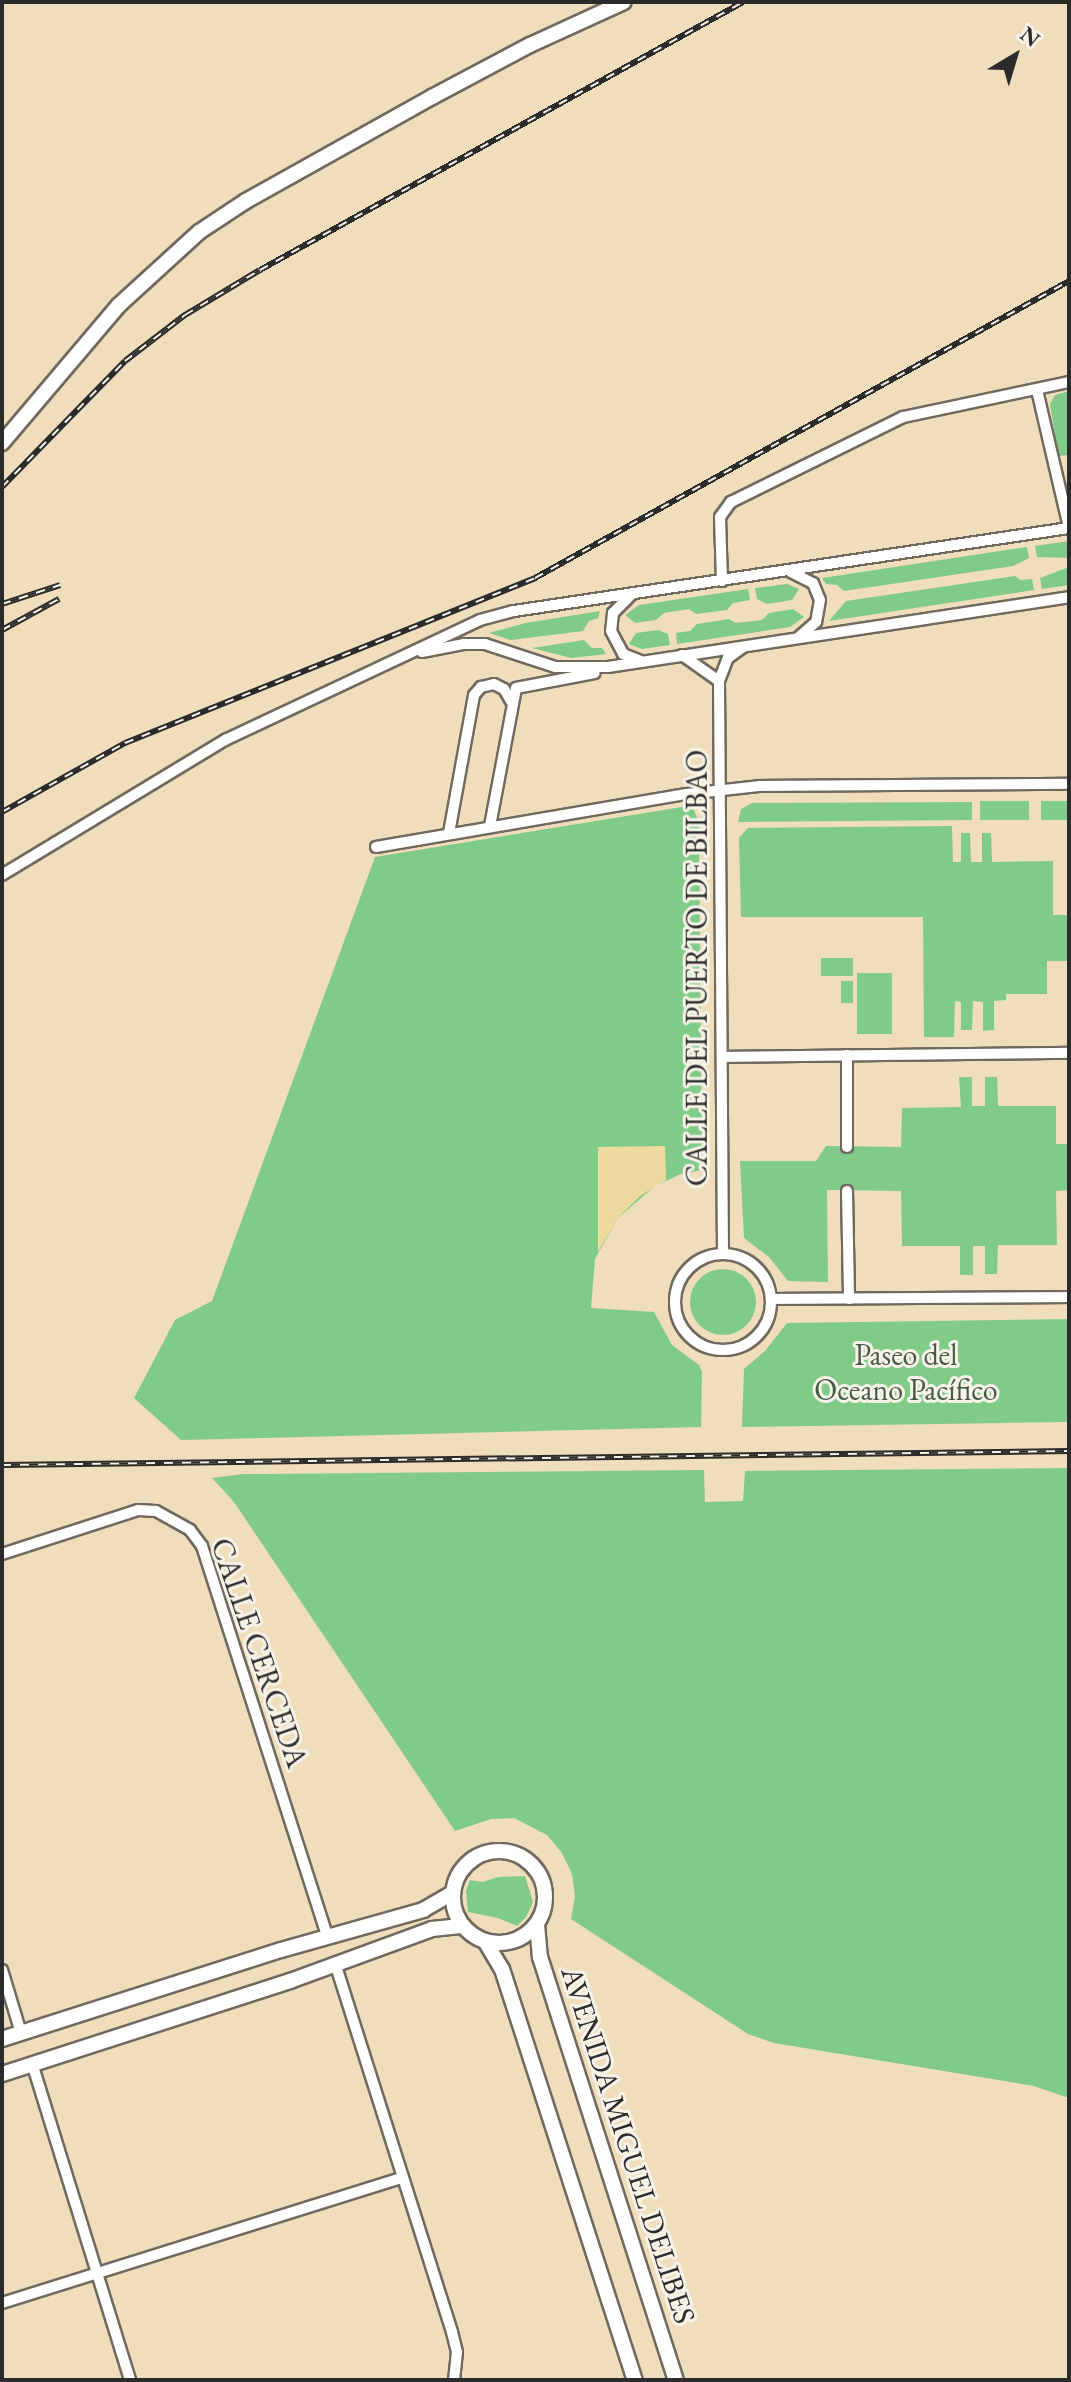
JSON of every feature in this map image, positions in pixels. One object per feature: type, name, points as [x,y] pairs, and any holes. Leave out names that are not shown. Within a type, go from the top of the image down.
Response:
[{"type":"main road","points":[[2,443],[118,306],[199,232],[246,201],[432,97],[530,45],[624,2]]},
{"type":"main road","points":[[485,1941],[509,1943],[520,1939],[537,1924],[546,1895],[534,1867],[522,1857],[492,1851],[478,1856],[457,1878],[453,1893],[455,1910],[463,1926],[485,1941],[502,1969],[635,2380]]},
{"type":"main road","points":[[2,2039],[327,1936],[423,1910],[453,1893]]},
{"type":"main road","name":"AVENIDA MIGUEL DELIBES","points":[[537,1924],[540,1957],[676,2380]]},
{"type":"main road","points":[[2,2074],[432,1929],[463,1926]]},
{"type":"street","points":[[722,581],[720,517],[731,502],[903,417],[1069,382]]},
{"type":"street","points":[[2,875],[225,740],[457,629],[505,613],[1069,528],[1037,390]]},
{"type":"street","points":[[789,571],[813,583],[820,600],[816,622],[798,637]]},
{"type":"street","points":[[634,593],[613,613],[611,631],[623,654],[641,661]]},
{"type":"street","points":[[405,656],[474,643],[504,648],[561,668],[608,667],[1069,597]]},
{"type":"street","points":[[682,655],[719,681],[728,658],[745,645]]},
{"type":"street","points":[[490,826],[512,703],[519,685],[590,674],[608,667]]},
{"type":"street","name":"CALLE DEL PUERTO DE BILBAO","points":[[719,681],[723,1254]]},
{"type":"street","points":[[449,833],[474,695],[481,687],[494,684],[504,689],[512,703]]},
{"type":"street","points":[[376,847],[490,826],[759,786],[1069,784]]},
{"type":"street","points":[[722,1057],[1069,1053]]},
{"type":"street","points":[[847,1055],[847,1147]]},
{"type":"street","points":[[847,1191],[849,1299]]},
{"type":"street","points":[[723,1254],[741,1258],[756,1267],[767,1282],[771,1299],[762,1330],[746,1344],[725,1350],[694,1340],[677,1313],[679,1284],[697,1262],[723,1254]]},
{"type":"street","points":[[771,1299],[1069,1297]]},
{"type":"street","name":"CALLE CERCEDA","points":[[2,1554],[138,1510],[156,1511],[190,1530],[202,1546],[327,1936]]},
{"type":"street","points":[[335,1963],[457,2352],[454,2380]]},
{"type":"street","points":[[2,1970],[21,2033]]},
{"type":"street","points":[[32,2063],[130,2380]]},
{"type":"street","points":[[2,2303],[403,2177]]},
{"type":"green space","points":[[1069,391],[1069,455],[1058,456],[1050,404],[1055,395]]},
{"type":"green space","points":[[1069,541],[1069,558],[1037,557],[1035,546]]},
{"type":"green space","points":[[1027,547],[1029,558],[1013,566],[844,591],[837,585],[826,584],[822,578]]},
{"type":"green space","points":[[1069,567],[1069,585],[1042,589],[1040,578]]},
{"type":"green space","points":[[1015,576],[1021,580],[1032,579],[1034,590],[829,621],[846,601]]},
{"type":"green space","points":[[787,584],[799,589],[792,600],[767,604],[757,599],[755,588]]},
{"type":"green space","points":[[748,589],[750,600],[733,603],[727,610],[696,614],[689,609],[664,613],[656,620],[635,623],[625,615],[639,605]]},
{"type":"green space","points":[[793,609],[804,617],[790,627],[677,644],[676,633],[690,631],[697,624],[729,619],[736,623],[762,620],[769,613]]},
{"type":"green space","points":[[600,611],[598,618],[589,621],[583,631],[511,640],[489,633],[526,623]]},
{"type":"green space","points":[[658,630],[668,634],[670,645],[642,649],[629,644],[636,633]]},
{"type":"green space","points":[[584,640],[592,648],[602,648],[606,654],[571,658],[532,648]]},
{"type":"green space","points":[[980,801],[1029,801],[1029,820],[980,820]]},
{"type":"green space","points":[[1041,801],[1069,801],[1069,820],[1041,820]]},
{"type":"green space","points":[[972,802],[972,820],[738,822],[741,809],[752,803]]},
{"type":"green space","points":[[682,807],[694,810],[699,823],[702,1170],[681,1174],[655,1186],[618,1218],[595,1259],[591,1308],[654,1312],[672,1345],[699,1365],[702,1372],[701,1427],[181,1440],[134,1398],[175,1320],[212,1301],[375,857]]},
{"type":"green space","points":[[952,826],[953,862],[961,862],[961,833],[970,833],[971,862],[982,862],[982,833],[991,833],[992,862],[1053,861],[1053,915],[1069,915],[1069,961],[1047,961],[1047,994],[1006,994],[1006,1000],[994,1001],[994,1030],[983,1031],[983,1002],[973,1001],[972,1030],[961,1030],[961,1002],[955,1001],[954,1037],[924,1037],[923,917],[741,917],[739,838],[748,828]]},
{"type":"green space","points":[[821,958],[853,958],[853,976],[821,976]]},
{"type":"green space","points":[[857,973],[892,973],[892,1034],[857,1034]]},
{"type":"green space","points":[[841,981],[853,981],[853,1003],[841,1003]]},
{"type":"green space","points":[[959,1077],[972,1077],[972,1106],[985,1106],[985,1077],[997,1077],[998,1106],[1056,1106],[1056,1144],[1069,1144],[1069,1190],[1056,1191],[1057,1245],[998,1245],[997,1274],[985,1274],[985,1246],[973,1246],[973,1275],[960,1275],[960,1246],[902,1246],[901,1191],[827,1190],[828,1282],[788,1281],[769,1257],[744,1238],[740,1161],[816,1161],[826,1146],[901,1147],[902,1108],[961,1107]]},
{"type":"green space","points":[[717,1269],[729,1269],[741,1274],[751,1284],[756,1302],[754,1315],[741,1330],[729,1335],[717,1335],[705,1330],[695,1320],[690,1308],[690,1296],[695,1284],[705,1274]]},
{"type":"green space","name":"Paseo del Oceano Pacífico","points":[[1069,1319],[1069,1422],[742,1427],[744,1369],[765,1351],[787,1323]]},
{"type":"green space","points":[[1069,1468],[1069,2098],[1034,2086],[774,2043],[748,2034],[571,1919],[575,1896],[572,1874],[562,1853],[547,1835],[514,1818],[491,1819],[455,1831],[234,1502],[212,1478],[243,1474],[704,1470],[705,1502],[743,1501],[745,1471]]},
{"type":"green space","points":[[525,1876],[533,1902],[526,1917],[517,1926],[498,1918],[468,1912],[466,1891],[470,1880],[482,1882],[498,1877]]},
{"type":"sand","points":[[665,1146],[666,1180],[640,1196],[618,1218],[598,1252],[598,1147]]},
{"type":"railway","points":[[2,487],[125,361],[185,315],[260,270],[743,2]]},
{"type":"railway","points":[[2,812],[125,743],[535,578],[1069,281]]},
{"type":"railway","points":[[2,604],[60,585]]},
{"type":"railway","points":[[2,630],[59,599]]},
{"type":"railway","points":[[2,1465],[1069,1451]]}]
